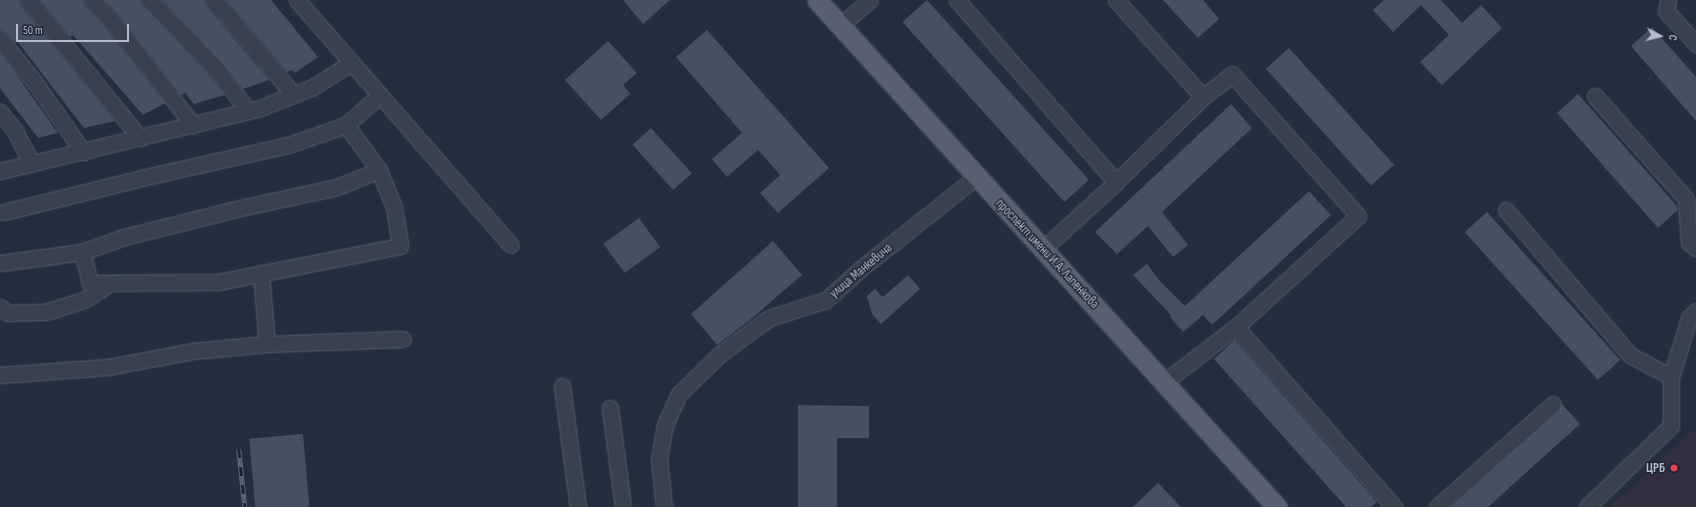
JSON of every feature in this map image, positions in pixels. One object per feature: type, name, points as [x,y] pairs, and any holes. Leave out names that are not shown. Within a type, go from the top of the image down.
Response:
[{"type":"main road","name":"проспект имени И.А. Лапенкова","points":[[817,0],[1277,507]]},
{"type":"street","points":[[28,0],[140,138]]},
{"type":"street","points":[[92,0],[110,19],[193,125]]},
{"type":"street","points":[[149,0],[215,67],[248,111]]},
{"type":"street","points":[[214,0],[294,95]]},
{"type":"street","points":[[297,0],[511,245]]},
{"type":"street","points":[[841,25],[870,0]]},
{"type":"street","points":[[957,0],[1116,182]]},
{"type":"street","points":[[1116,0],[1204,97]]},
{"type":"street","points":[[1668,0],[1666,11],[1696,44]]},
{"type":"street","points":[[0,39],[36,84],[82,152]]},
{"type":"street","points":[[0,171],[248,111],[313,87],[351,62]]},
{"type":"street","points":[[1043,248],[1116,182],[1204,97],[1232,74],[1358,216],[1236,327],[1164,382]]},
{"type":"street","points":[[4,212],[129,181],[288,145],[346,125],[380,95]]},
{"type":"street","points":[[1594,96],[1691,194],[1690,243],[1696,248]]},
{"type":"street","points":[[0,112],[14,129],[32,164]]},
{"type":"street","points":[[82,252],[90,283],[218,282],[400,246],[394,207],[379,170],[346,125]]},
{"type":"street","points":[[0,263],[82,252],[132,235],[240,208],[337,187],[379,170]]},
{"type":"street","name":"улица Манкевича","points":[[664,507],[659,458],[665,425],[679,394],[720,354],[769,318],[826,300],[859,270],[976,177]]},
{"type":"street","points":[[1506,210],[1630,355],[1671,377]]},
{"type":"street","points":[[261,274],[267,344]]},
{"type":"street","points":[[0,307],[8,313],[46,312],[86,299],[110,283]]},
{"type":"street","points":[[1587,507],[1671,426],[1671,377],[1689,318],[1696,311]]},
{"type":"street","points":[[1236,327],[1394,507]]},
{"type":"street","points":[[0,375],[108,367],[193,351],[267,344],[403,339]]},
{"type":"street","points":[[562,386],[578,507]]},
{"type":"street","points":[[1437,507],[1553,404]]},
{"type":"street","points":[[610,408],[623,507]]},
{"type":"shaded area","name":"ЦРБ","points":[[1696,428],[1696,507],[1610,507]]},
{"type":"building","points":[[0,0],[19,0],[21,6],[115,121],[84,128],[17,41],[15,43],[7,33],[0,30]]},
{"type":"building","points":[[40,0],[83,0],[85,6],[103,25],[165,103],[143,115],[73,35],[70,37]]},
{"type":"building","points":[[104,0],[140,0],[143,6],[208,73],[225,95],[194,104],[185,93],[181,95],[117,13]]},
{"type":"building","points":[[162,0],[205,0],[207,6],[269,80],[243,89],[221,61]]},
{"type":"building","points":[[226,0],[271,0],[318,57],[295,73],[292,70],[287,72]]},
{"type":"building","points":[[623,0],[670,0],[643,24]]},
{"type":"building","points":[[927,0],[1089,180],[1064,202],[902,22]]},
{"type":"building","points":[[1163,0],[1203,0],[1219,19],[1198,38]]},
{"type":"building","points":[[1384,0],[1441,0],[1462,23],[1481,5],[1502,28],[1442,85],[1420,62],[1449,35],[1421,5],[1393,32],[1373,10]]},
{"type":"building","points":[[1652,27],[1696,77],[1696,121],[1631,46]]},
{"type":"building","points":[[707,30],[829,168],[778,213],[760,193],[780,175],[758,150],[727,177],[712,159],[742,133],[676,57]]},
{"type":"building","points":[[608,41],[637,73],[623,85],[630,94],[601,120],[565,80]]},
{"type":"building","points":[[1289,48],[1394,165],[1371,185],[1266,69]]},
{"type":"building","points":[[0,53],[58,133],[38,138],[0,88]]},
{"type":"building","points":[[1578,94],[1677,206],[1678,210],[1658,228],[1557,113]]},
{"type":"building","points":[[1231,104],[1252,128],[1162,212],[1188,245],[1173,257],[1148,226],[1117,254],[1095,232]]},
{"type":"building","points":[[651,128],[692,173],[673,190],[632,145]]},
{"type":"building","points":[[1309,191],[1331,215],[1212,325],[1203,315],[1183,332],[1170,317],[1171,315],[1133,275],[1147,264],[1160,281],[1185,306]]},
{"type":"building","points":[[1487,212],[1620,360],[1598,380],[1465,232]]},
{"type":"building","points":[[639,218],[660,247],[625,273],[603,244]]},
{"type":"building","points":[[773,241],[802,275],[750,320],[717,345],[691,314]]},
{"type":"building","points":[[908,275],[920,289],[881,324],[872,314],[867,296],[875,289],[883,297]]},
{"type":"building","points":[[1235,340],[1377,502],[1371,507],[1346,507],[1214,359]]},
{"type":"building","points":[[1562,404],[1580,424],[1488,507],[1451,507],[1559,411]]},
{"type":"building","points":[[798,405],[869,406],[869,438],[837,438],[837,507],[798,507]]},
{"type":"building","points":[[303,434],[309,507],[255,507],[249,439]]},
{"type":"building","points":[[1158,483],[1181,507],[1133,507]]},
{"type":"railway","points":[[239,449],[245,507]]},
{"type":"place","name":"ЦРБ","points":[[1674,468]]}]
